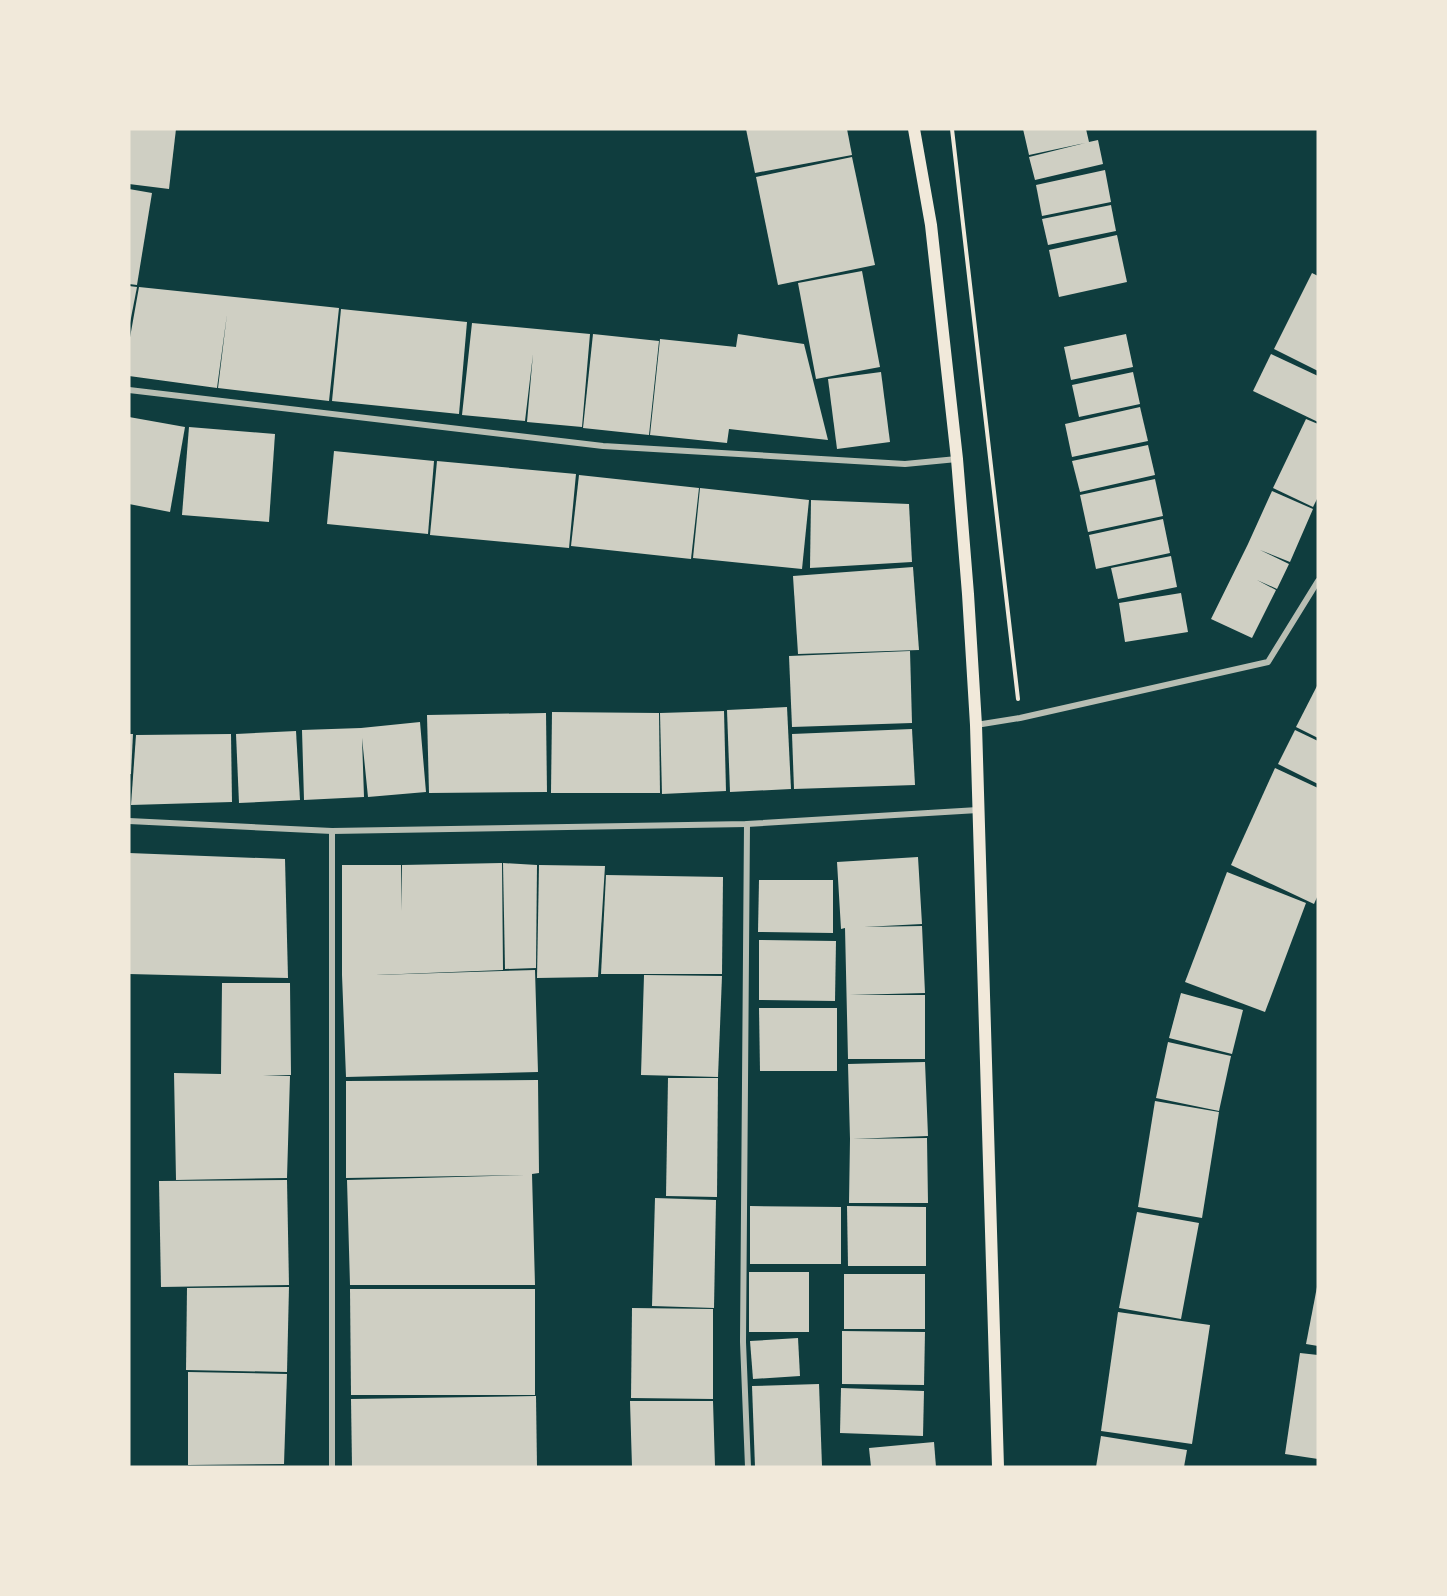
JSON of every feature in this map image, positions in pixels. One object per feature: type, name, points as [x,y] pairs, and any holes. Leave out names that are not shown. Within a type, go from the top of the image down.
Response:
[{"type":"main road","points":[[914,129],[931,225],[957,459],[968,594],[976,725],[998,1467]]},
{"type":"street","points":[[129,390],[603,446],[905,464],[957,459]]},
{"type":"street","points":[[976,725],[1020,718],[1268,662],[1318,581]]},
{"type":"street","points":[[129,821],[332,831],[747,824],[978,810]]},
{"type":"street","points":[[747,824],[743,1342],[747,1467]]},
{"type":"street","points":[[332,831],[333,1467]]},
{"type":"path","points":[[952,129],[1020,718]]},
{"type":"building","points":[[129,129],[176,129],[169,189],[129,184]]},
{"type":"building","points":[[746,129],[847,129],[852,155],[755,173]]},
{"type":"building","points":[[1023,129],[1086,129],[1089,142],[1098,140],[1103,164],[1035,180],[1029,157],[1085,143],[1029,155]]},
{"type":"building","points":[[852,157],[875,265],[778,285],[756,177]]},
{"type":"building","points":[[1105,170],[1111,202],[1042,216],[1036,185]]},
{"type":"building","points":[[129,189],[152,193],[137,285],[129,284]]},
{"type":"building","points":[[1111,205],[1116,231],[1048,245],[1042,219]]},
{"type":"building","points":[[1117,235],[1127,282],[1059,297],[1049,250]]},
{"type":"building","points":[[862,271],[880,367],[816,379],[798,283]]},
{"type":"building","points":[[1312,273],[1318,276],[1318,371],[1274,349]]},
{"type":"building","points":[[129,286],[137,287],[130,323],[129,323]]},
{"type":"building","points":[[139,287],[339,308],[329,401],[218,388],[227,314],[217,388],[129,376],[129,343]]},
{"type":"building","points":[[341,309],[467,322],[459,414],[332,401]]},
{"type":"building","points":[[472,323],[590,334],[582,427],[527,422],[533,354],[525,421],[462,415]]},
{"type":"building","points":[[593,334],[659,341],[649,435],[583,428]]},
{"type":"building","points":[[738,334],[804,344],[828,440],[729,429],[727,443],[650,435],[660,339],[736,347]]},
{"type":"building","points":[[1126,334],[1133,367],[1071,380],[1064,347]]},
{"type":"building","points":[[1271,354],[1318,376],[1318,422],[1253,391]]},
{"type":"building","points":[[881,372],[890,442],[837,449],[828,379]]},
{"type":"building","points":[[1133,372],[1140,404],[1079,417],[1072,385]]},
{"type":"building","points":[[1140,407],[1148,441],[1072,457],[1065,424]]},
{"type":"building","points":[[129,417],[185,427],[170,512],[129,504]]},
{"type":"building","points":[[1306,419],[1318,424],[1318,497],[1313,507],[1273,488]]},
{"type":"building","points":[[189,427],[275,434],[269,522],[182,515]]},
{"type":"building","points":[[1148,445],[1155,475],[1080,492],[1072,461]]},
{"type":"building","points":[[334,451],[434,461],[428,534],[327,524]]},
{"type":"building","points":[[437,461],[576,474],[569,548],[430,535]]},
{"type":"building","points":[[579,475],[699,488],[691,559],[571,546]]},
{"type":"building","points":[[1155,479],[1163,516],[1088,532],[1080,495]]},
{"type":"building","points":[[700,488],[809,500],[802,569],[693,558]]},
{"type":"building","points":[[1272,491],[1313,509],[1290,562],[1260,550],[1289,564],[1277,589],[1257,580],[1276,590],[1252,638],[1211,619]]},
{"type":"building","points":[[811,500],[909,504],[912,562],[810,568]]},
{"type":"building","points":[[1163,519],[1170,553],[1096,569],[1089,535]]},
{"type":"building","points":[[1171,556],[1177,587],[1118,599],[1111,568]]},
{"type":"building","points":[[913,567],[919,650],[798,654],[793,576]]},
{"type":"building","points":[[1181,593],[1188,632],[1125,642],[1119,603]]},
{"type":"building","points":[[910,651],[912,723],[792,727],[789,656]]},
{"type":"building","points":[[1318,684],[1318,738],[1296,727]]},
{"type":"building","points":[[787,707],[791,789],[730,792],[727,710]]},
{"type":"building","points":[[724,711],[726,791],[662,794],[660,713]]},
{"type":"building","points":[[552,712],[659,713],[660,793],[551,793]]},
{"type":"building","points":[[546,713],[547,792],[429,793],[427,715]]},
{"type":"building","points":[[420,722],[426,792],[368,797],[362,738],[364,797],[304,800],[302,730],[361,728]]},
{"type":"building","points":[[912,729],[915,785],[794,789],[792,734]]},
{"type":"building","points":[[1295,730],[1318,741],[1318,784],[1278,764]]},
{"type":"building","points":[[296,731],[300,800],[239,803],[236,734]]},
{"type":"building","points":[[129,734],[133,734],[131,774],[129,774]]},
{"type":"building","points":[[231,734],[232,802],[131,805],[136,735]]},
{"type":"building","points":[[1275,768],[1318,788],[1318,895],[1314,904],[1231,865]]},
{"type":"building","points":[[129,853],[285,859],[288,978],[129,974]]},
{"type":"building","points":[[918,857],[922,924],[864,927],[922,926],[925,993],[850,995],[925,995],[925,1059],[848,1059],[845,928],[841,929],[837,862]]},
{"type":"building","points":[[502,863],[503,970],[376,975],[535,970],[538,1072],[346,1077],[342,975],[342,865],[401,865],[401,911],[402,865]]},
{"type":"building","points":[[503,863],[537,865],[536,968],[505,969]]},
{"type":"building","points":[[539,865],[605,866],[598,977],[537,978]]},
{"type":"building","points":[[1227,872],[1306,903],[1265,1012],[1185,982]]},
{"type":"building","points":[[606,875],[723,877],[722,974],[601,974]]},
{"type":"building","points":[[759,880],[833,880],[833,933],[758,932]]},
{"type":"building","points":[[759,940],[836,941],[835,1001],[759,1000]]},
{"type":"building","points":[[644,975],[722,976],[718,1077],[641,1075]]},
{"type":"building","points":[[222,983],[290,983],[291,1075],[263,1075],[290,1076],[287,1178],[176,1180],[174,1073],[221,1074]]},
{"type":"building","points":[[1181,993],[1243,1010],[1232,1054],[1169,1038]]},
{"type":"building","points":[[759,1008],[837,1008],[837,1071],[760,1071]]},
{"type":"building","points":[[1168,1042],[1231,1056],[1219,1111],[1156,1098]]},
{"type":"building","points":[[925,1062],[928,1136],[853,1139],[927,1138],[928,1203],[849,1203],[848,1064]]},
{"type":"building","points":[[668,1078],[718,1078],[717,1197],[666,1196]]},
{"type":"building","points":[[538,1080],[539,1173],[532,1174],[535,1285],[350,1285],[347,1180],[526,1175],[346,1178],[346,1081]]},
{"type":"building","points":[[1155,1101],[1219,1112],[1202,1218],[1138,1207]]},
{"type":"building","points":[[287,1180],[289,1285],[161,1287],[159,1181]]},
{"type":"building","points":[[655,1198],[716,1200],[714,1308],[652,1306]]},
{"type":"building","points":[[750,1206],[841,1207],[841,1264],[750,1264]]},
{"type":"building","points":[[847,1206],[926,1207],[926,1266],[848,1266]]},
{"type":"building","points":[[1137,1212],[1199,1223],[1181,1319],[1119,1308]]},
{"type":"building","points":[[749,1272],[809,1272],[809,1332],[749,1332]]},
{"type":"building","points":[[844,1274],[925,1274],[925,1329],[844,1329]]},
{"type":"building","points":[[289,1287],[287,1372],[186,1370],[187,1288]]},
{"type":"building","points":[[1318,1287],[1318,1346],[1306,1344]]},
{"type":"building","points":[[350,1289],[535,1289],[535,1395],[351,1395]]},
{"type":"building","points":[[632,1308],[713,1309],[713,1399],[631,1398]]},
{"type":"building","points":[[1118,1312],[1210,1325],[1192,1444],[1101,1431]]},
{"type":"building","points":[[842,1331],[925,1332],[924,1385],[842,1384]]},
{"type":"building","points":[[798,1338],[800,1376],[753,1379],[750,1341]]},
{"type":"building","points":[[1300,1353],[1318,1355],[1318,1459],[1285,1454]]},
{"type":"building","points":[[188,1372],[287,1374],[284,1464],[188,1465]]},
{"type":"building","points":[[819,1384],[822,1466],[755,1467],[752,1386]]},
{"type":"building","points":[[841,1388],[924,1391],[923,1436],[840,1433]]},
{"type":"building","points":[[536,1396],[537,1467],[352,1467],[351,1399]]},
{"type":"building","points":[[630,1401],[713,1401],[715,1467],[632,1467]]},
{"type":"building","points":[[1101,1436],[1187,1450],[1184,1467],[1096,1467]]},
{"type":"building","points":[[934,1442],[936,1467],[871,1467],[869,1448]]}]
